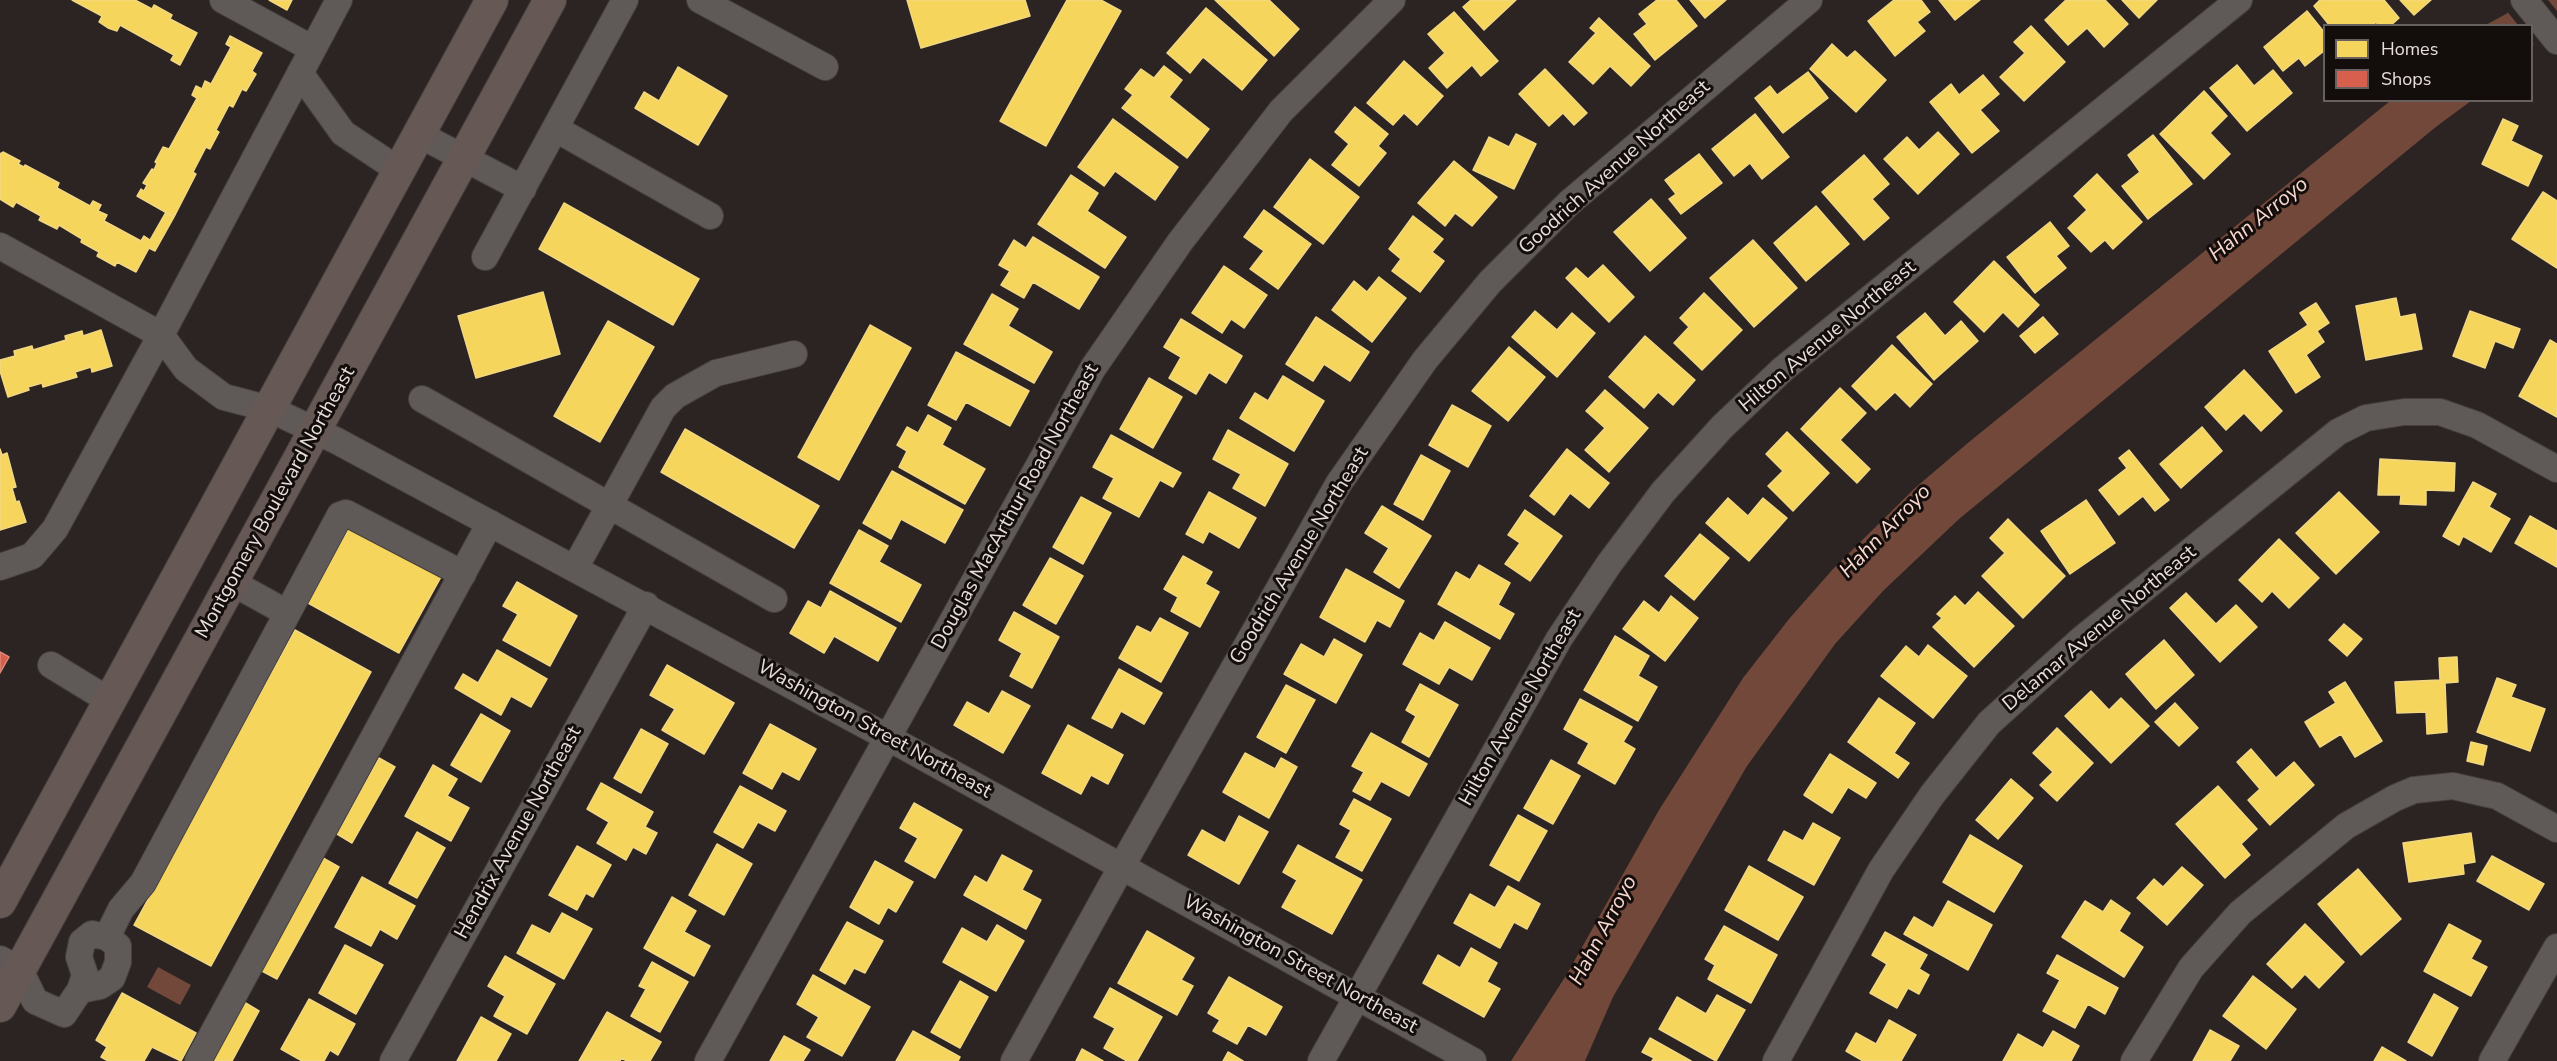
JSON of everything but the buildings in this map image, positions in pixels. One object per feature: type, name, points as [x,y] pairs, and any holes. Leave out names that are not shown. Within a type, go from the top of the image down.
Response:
[{"type":"main road","points":[[0,902],[492,0]]},
{"type":"main road","name":"Montgomery Boulevard Northeast","points":[[0,1006],[10,965],[233,583],[550,0]]},
{"type":"street","points":[[223,0],[313,48]]},
{"type":"street","points":[[0,567],[32,556],[55,529],[339,0]]},
{"type":"street","points":[[485,257],[626,0]]},
{"type":"street","points":[[700,0],[825,67]]},
{"type":"street","name":"Douglas MacArthur Road Northeast","points":[[708,1061],[1100,358],[1180,242],[1281,111],[1392,0]]},
{"type":"street","name":"Goodrich Avenue Northeast","points":[[1014,1061],[1122,865],[1339,483],[1425,360],[1490,282],[1569,203],[1809,0]]},
{"type":"street","name":"Hilton Avenue Northeast","points":[[1321,1061],[1559,639],[1609,564],[1663,492],[1722,427],[1783,369],[2239,0]]},
{"type":"street","points":[[2524,0],[2556,39]]},
{"type":"street","points":[[300,73],[343,133],[400,171]]},
{"type":"street","points":[[556,129],[710,216]]},
{"type":"street","points":[[420,135],[523,189]]},
{"type":"street","points":[[0,246],[161,335]]},
{"type":"street","name":"Washington Street Northeast","points":[[161,335],[186,369],[224,397],[270,409],[316,430],[646,605],[1122,865],[1356,998],[1473,1061]]},
{"type":"street","points":[[575,568],[663,408],[675,396],[716,373],[794,354]]},
{"type":"street","points":[[422,399],[774,599]]},
{"type":"street","name":"Delamar Avenue Northeast","points":[[1776,1061],[1881,870],[1932,795],[1989,723],[2083,638],[2338,432],[2366,418],[2404,412],[2440,412],[2477,425],[2557,469]]},
{"type":"street","points":[[10,965],[35,1001],[64,1014],[80,990],[100,986],[112,978],[118,962],[118,946],[107,937],[121,909],[143,883],[343,513],[463,574]]},
{"type":"street","points":[[198,1061],[490,523]]},
{"type":"street","points":[[233,583],[287,613]]},
{"type":"street","name":"Hendrix Avenue Northeast","points":[[393,1061],[646,605]]},
{"type":"street","points":[[51,665],[110,701]]},
{"type":"street","points":[[2134,1061],[2191,968],[2240,913],[2346,826],[2395,798],[2414,790],[2453,786],[2497,796],[2557,829]]},
{"type":"street","points":[[2492,1061],[2557,947]]},
{"type":"water","points":[[2524,0],[2557,0],[2557,23],[2533,45],[2533,24],[2488,24]]},
{"type":"water","name":"Hahn Arroyo","points":[[2389,102],[2470,102],[2437,126],[1959,519],[1883,591],[1835,644],[1747,766],[1613,997],[1585,1061],[1511,1061],[1567,974],[1659,810],[1743,678],[1789,619],[1833,569],[1915,488]]},
{"type":"water","points":[[158,967],[191,985],[180,1005],[147,987]]},
{"type":"pier","points":[[2519,0],[2548,0],[2557,11],[2557,27],[2535,46],[2533,24],[2517,24],[2506,10]]}]
